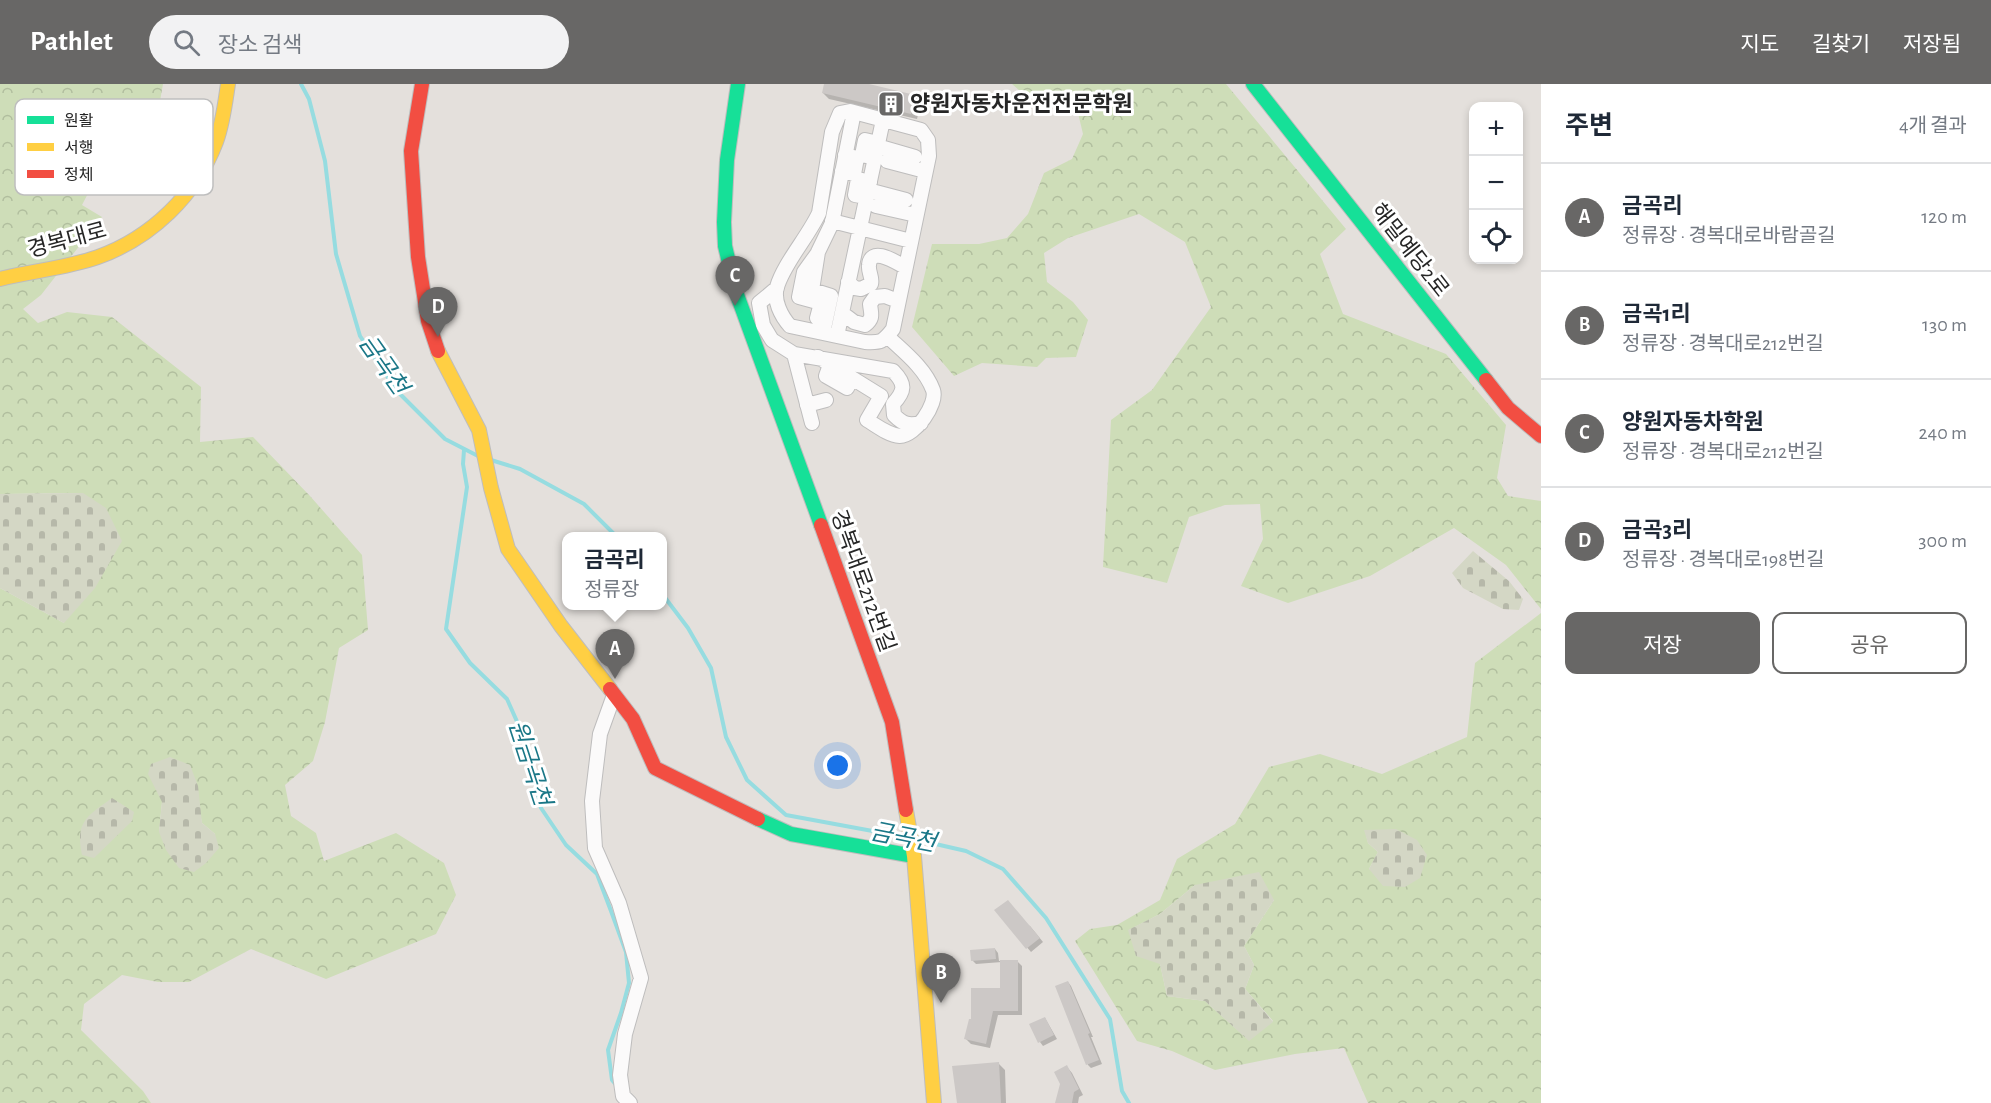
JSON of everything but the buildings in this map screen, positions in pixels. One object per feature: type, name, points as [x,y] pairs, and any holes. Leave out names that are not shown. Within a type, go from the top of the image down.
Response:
[{"type":"street","name":"경복대로","points":[[213,150],[223,121],[228,84]]},
{"type":"street","points":[[422,84],[411,151],[418,257],[428,321],[441,358],[479,430],[508,549],[561,626],[633,719],[655,768],[791,834],[914,856]]},
{"type":"street","name":"경복대로212번길","points":[[738,84],[727,160],[724,246],[744,312],[892,722],[914,856],[934,1103]]},
{"type":"street","name":"해밀예당2로","points":[[1253,84],[1508,408],[1541,436]]},
{"type":"street","points":[[824,333],[821,303],[799,297],[804,272],[829,233],[854,112]]},
{"type":"street","points":[[777,288],[782,317],[790,326],[865,342],[876,343],[885,340],[893,329],[929,156],[928,140],[921,130],[854,112],[840,113],[832,132],[819,213],[777,288],[759,303],[763,325],[772,340],[794,354],[824,361],[893,371],[899,377],[903,388],[901,396],[893,404],[894,415],[910,426],[921,423]]},
{"type":"street","points":[[883,120],[887,179],[916,215]]},
{"type":"street","points":[[824,333],[842,313],[859,228],[909,140]]},
{"type":"street","points":[[887,179],[925,171]]},
{"type":"street","name":"경복대로","points":[[0,279],[100,256],[123,246],[142,235],[185,195]]},
{"type":"street","points":[[832,221],[911,241]]},
{"type":"street","points":[[848,282],[855,288],[867,288],[872,281],[869,264],[871,259],[877,255],[884,256],[905,267]]},
{"type":"street","points":[[842,313],[854,322],[865,325],[871,321],[870,304],[875,297],[885,296],[898,301]]},
{"type":"street","points":[[744,312],[761,310]]},
{"type":"street","points":[[824,361],[881,396],[867,420],[890,434],[904,436],[921,423],[931,406],[934,394],[931,384],[915,362],[887,336]]},
{"type":"street","points":[[794,354],[812,423]]},
{"type":"street","points":[[807,405],[826,400]]},
{"type":"street","points":[[614,695],[600,734],[592,801],[595,848],[619,903],[641,978],[625,1034],[620,1075],[623,1095],[630,1103]]},
{"type":"green space","points":[[0,84],[163,84],[160,99],[15,99],[15,195],[87,195],[82,205],[102,217],[41,295],[23,309],[38,323],[67,312],[112,317],[201,387],[200,442],[253,437],[310,496],[362,555],[368,630],[339,648],[325,722],[313,761],[285,785],[291,816],[316,833],[324,861],[396,833],[444,863],[456,895],[436,934],[326,979],[251,949],[189,982],[158,982],[122,975],[84,1004],[81,1030],[143,1091],[151,1103],[0,1103],[0,588],[64,623],[83,493],[0,494]],"holes":[[[162,802],[200,813],[202,823],[215,834],[159,832]]]},
{"type":"green space","points":[[1012,84],[1226,84],[1346,229],[1320,254],[1343,314],[1446,354],[1506,425],[1497,478],[1508,496],[1541,501],[1541,609],[1506,565],[1454,528],[1370,576],[1288,603],[1241,586],[1263,539],[1260,504],[1225,505],[1189,517],[1167,583],[1103,567],[1111,420],[1152,390],[1211,307],[1185,242],[1139,214],[1068,238],[1044,253],[1047,282],[1073,302],[1088,320],[1076,357],[1046,358],[1037,367],[982,363],[954,376],[912,327],[932,244],[979,244],[1007,238],[1028,214],[1044,173],[1072,159],[1083,134],[1078,113],[1059,99],[1020,91]]},
{"type":"green space","points":[[83,493],[106,508],[122,541],[95,588],[64,623],[0,588],[0,494]]},
{"type":"green space","points":[[1473,551],[1509,581],[1523,599],[1519,610],[1503,609],[1463,588],[1452,573]]},
{"type":"green space","points":[[1541,613],[1541,1103],[1368,1103],[1344,1048],[1295,1054],[1215,1070],[1172,1051],[1137,1041],[1075,941],[1090,929],[1117,925],[1160,900],[1177,859],[1235,824],[1269,767],[1320,754],[1382,774],[1467,737],[1475,663]],"holes":[[[1365,830],[1405,887],[1369,869],[1378,852],[1368,843]],[[1195,885],[1274,900],[1244,946],[1254,965],[1245,989],[1273,1021],[1249,1040],[1205,1001],[1167,996],[1160,964],[1129,930],[1160,914]]]},
{"type":"green space","points":[[170,757],[190,765],[198,786],[202,823],[215,834],[219,848],[206,863],[194,872],[179,868],[166,850],[159,832],[162,802],[148,774],[151,764]]},
{"type":"green space","points":[[112,798],[134,812],[132,821],[94,858],[82,855],[80,835],[85,821]]},
{"type":"green space","points":[[1396,829],[1417,840],[1427,855],[1420,878],[1405,887],[1383,886],[1369,869],[1378,852],[1368,843],[1364,830]]},
{"type":"green space","points":[[1259,872],[1274,900],[1244,946],[1254,965],[1245,989],[1273,1022],[1249,1041],[1205,1001],[1167,996],[1160,964],[1136,956],[1128,930],[1160,914],[1195,885]]},
{"type":"waterway","name":"금곡천","points":[[301,84],[309,99],[325,161],[336,254],[360,336],[397,391],[445,439],[478,456]]},
{"type":"waterway","name":"원금곡천","points":[[464,450],[463,464],[467,487],[446,629],[470,663],[507,699],[527,744],[541,808],[566,845],[597,874],[611,911],[626,952],[629,983],[608,1050],[612,1080],[617,1086]]},
{"type":"waterway","name":"금곡천","points":[[491,460],[520,469],[584,504],[612,532]]},
{"type":"waterway","name":"금곡천","points":[[667,600],[688,628],[711,668],[726,737],[747,780],[786,815],[905,837]]},
{"type":"waterway","name":"금곡천","points":[[918,840],[966,851],[1003,869],[1046,918],[1110,1019],[1122,1091],[1129,1103]]},
{"type":"traffic: fast","points":[[738,84],[727,160],[725,246],[736,292],[821,525]]},
{"type":"traffic: fast","points":[[1253,84],[1486,380]]},
{"type":"traffic: fast","points":[[758,819],[791,834],[914,856]]},
{"type":"traffic: slow","points":[[213,148],[224,113],[228,84]]},
{"type":"traffic: slow","points":[[0,279],[74,264],[117,249],[153,226],[186,195]]},
{"type":"traffic: slow","points":[[438,351],[479,430],[491,488],[508,549],[561,626],[610,689]]},
{"type":"traffic: slow","points":[[906,810],[914,856],[934,1103]]},
{"type":"traffic: jam","points":[[422,84],[411,151],[418,257],[428,321],[438,351]]},
{"type":"traffic: jam","points":[[1486,380],[1508,408],[1541,436]]},
{"type":"traffic: jam","points":[[821,525],[892,722],[906,810]]},
{"type":"traffic: jam","points":[[610,689],[633,719],[655,768],[758,819]]},
{"type":"place","name":"양원자동차운전전문학원","points":[[891,104]]},
{"type":"place","name":"양원자동차학원","points":[[735,306]]},
{"type":"place","name":"금곡3리","points":[[438,337]]},
{"type":"place","name":"금곡리","points":[[615,679]]},
{"type":"place","name":"금곡1리","points":[[941,1003]]}]
